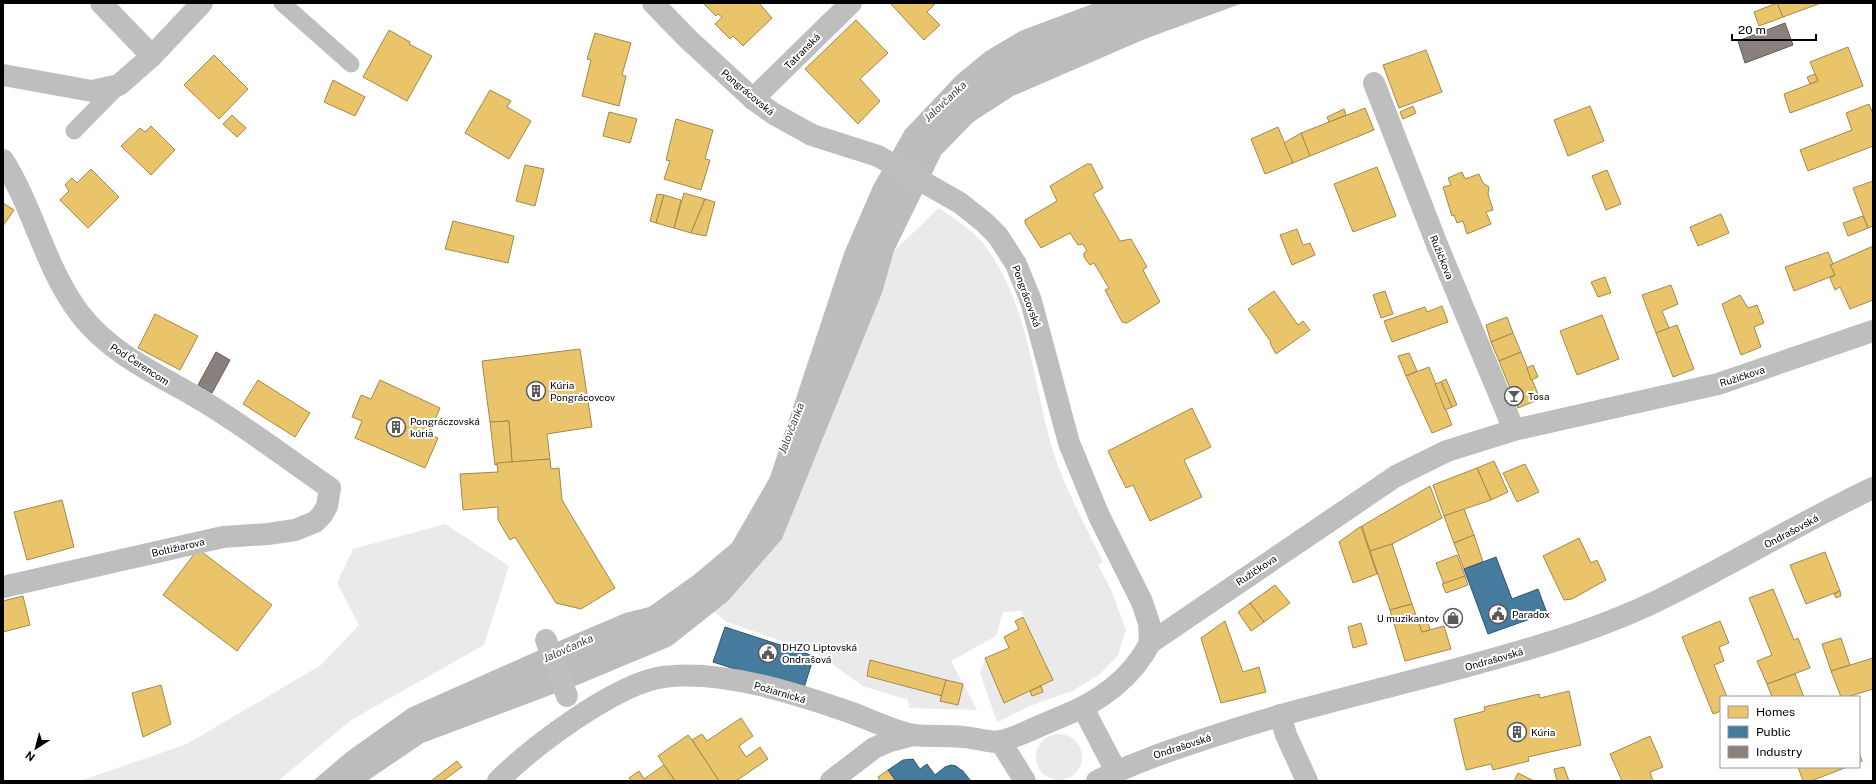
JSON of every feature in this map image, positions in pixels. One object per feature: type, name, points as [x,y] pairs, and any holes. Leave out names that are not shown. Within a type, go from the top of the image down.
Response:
[{"type":"street","points":[[101,3],[152,56]]},
{"type":"street","points":[[3,75],[92,91],[119,85],[152,56],[202,3]]},
{"type":"street","name":"Pongrácovská","points":[[653,3],[688,39],[753,99],[774,114],[812,135],[878,156],[960,203],[984,222],[998,236],[1016,264],[1031,301],[1069,442],[1099,516],[1142,602],[1149,623],[1150,643]]},
{"type":"street","name":"Tatranská","points":[[753,99],[851,3]]},
{"type":"street","name":"Ružičkova","points":[[1374,83],[1438,247],[1514,430]]},
{"type":"street","name":"Pod Čerencom","points":[[3,160],[12,175],[54,271],[69,299],[90,326],[118,352],[144,369],[210,405],[330,488]]},
{"type":"street","name":"Ružičkova","points":[[1082,708],[1104,696],[1123,679],[1143,657],[1150,643],[1396,476],[1447,451],[1514,430],[1718,384],[1873,331]]},
{"type":"street","name":"Boltižiarova","points":[[3,587],[223,537],[268,534],[295,530],[315,522],[322,515],[327,506],[330,488]]},
{"type":"street","name":"Ondrašovská","points":[[1107,776],[1140,760],[1280,715],[1455,670],[1541,645],[1604,624],[1669,596],[1843,502],[1873,488]]},
{"type":"street","points":[[546,640],[567,696]]},
{"type":"street","name":"Požiarnická","points":[[498,781],[537,746],[577,718],[627,690],[663,677],[700,676],[736,680],[843,710],[913,735],[945,735],[1000,741],[1082,708]]},
{"type":"street","points":[[1082,708],[1107,776]]},
{"type":"street","points":[[1280,715],[1286,735],[1307,781]]},
{"type":"street","points":[[831,781],[874,748],[890,741],[913,735]]},
{"type":"street","points":[[1000,741],[1024,781]]},
{"type":"lane","points":[[282,3],[351,64]]},
{"type":"lane","points":[[74,131],[119,85]]},
{"type":"shaded area","points":[[939,208],[978,237],[998,265],[1010,290],[1020,316],[1027,342],[1053,451],[1070,493],[1103,562],[1098,565],[1112,592],[1126,630],[1118,655],[1100,674],[1072,691],[1035,704],[997,722],[980,673],[985,658],[1004,703],[1030,691],[1032,696],[1042,692],[1041,686],[1053,680],[1021,611],[1003,612],[996,636],[951,661],[977,710],[909,708],[908,700],[863,686],[816,653],[727,622],[714,612],[728,601],[782,539],[882,293],[894,251]]},
{"type":"shaded area","points":[[445,524],[509,566],[484,645],[351,720],[278,781],[80,781],[187,744],[321,665],[359,625],[337,583],[353,549]]},
{"type":"shaded area","points":[[1055,734],[1063,734],[1072,738],[1078,744],[1082,757],[1078,770],[1072,776],[1063,780],[1055,780],[1046,776],[1040,770],[1036,761],[1036,753],[1040,744],[1046,738]]},
{"type":"water","name":"Jalovčanka","points":[[1095,3],[1243,3],[1145,39],[1013,96],[973,122],[941,155],[894,251],[882,293],[782,539],[728,601],[671,646],[580,684],[423,743],[367,781],[313,781],[347,752],[409,708],[625,613],[649,607],[694,575],[732,543],[770,477],[844,253],[873,186],[905,130],[956,76],[985,52],[1020,31]]},
{"type":"building: Homes","points":[[703,3],[759,3],[772,18],[743,46],[733,36],[730,39],[715,24],[722,17],[718,14],[716,16]]},
{"type":"building: Homes","points":[[890,3],[936,3],[927,12],[940,25],[924,40]]},
{"type":"building: Homes","points":[[1777,3],[1821,3],[1783,17]]},
{"type":"building: Homes","points":[[1777,3],[1783,17],[1759,26],[1754,12]]},
{"type":"building: Homes","points":[[856,20],[888,53],[860,79],[880,101],[858,124],[805,69]]},
{"type":"building: Homes","points":[[389,30],[410,42],[409,44],[432,56],[407,101],[363,77]]},
{"type":"building: Homes","points":[[595,33],[631,43],[622,75],[626,76],[619,106],[582,96],[591,60],[587,59]]},
{"type":"building: Homes","points":[[1848,47],[1863,86],[1790,113],[1784,94],[1818,81],[1810,62]]},
{"type":"building: Homes","points":[[1426,50],[1442,92],[1399,108],[1383,65]]},
{"type":"building: Homes","points":[[214,55],[248,89],[219,119],[184,85]]},
{"type":"building: Homes","points":[[1815,74],[1818,81],[1810,84],[1807,77]]},
{"type":"building: Homes","points":[[333,80],[365,97],[355,116],[324,102]]},
{"type":"building: Homes","points":[[490,90],[511,101],[507,107],[531,121],[509,159],[465,133]]},
{"type":"building: Homes","points":[[1869,104],[1873,114],[1873,146],[1808,171],[1800,150],[1852,130],[1846,113]]},
{"type":"building: Homes","points":[[1413,106],[1416,113],[1403,119],[1400,112]]},
{"type":"building: Homes","points":[[1590,106],[1604,141],[1568,156],[1554,120]]},
{"type":"building: Homes","points":[[1365,108],[1374,130],[1310,156],[1301,133]]},
{"type":"building: Homes","points":[[1344,109],[1346,115],[1329,122],[1327,117]]},
{"type":"building: Homes","points":[[609,112],[637,119],[630,143],[603,136]]},
{"type":"building: Homes","points":[[232,115],[246,128],[237,137],[223,124]]},
{"type":"building: Homes","points":[[676,119],[713,130],[705,159],[710,160],[701,190],[664,179],[670,161],[666,160]]},
{"type":"building: Homes","points":[[151,126],[175,150],[151,175],[121,146],[140,128],[145,132]]},
{"type":"building: Homes","points":[[1278,127],[1293,163],[1265,174],[1251,139]]},
{"type":"building: Homes","points":[[1301,133],[1310,156],[1293,163],[1284,143]]},
{"type":"building: Homes","points":[[1087,164],[1091,164],[1103,188],[1093,194],[1120,241],[1131,239],[1147,267],[1143,270],[1160,302],[1127,323],[1122,322],[1105,290],[1109,288],[1094,263],[1090,265],[1084,257],[1084,253],[1087,251],[1083,244],[1078,245],[1070,233],[1041,248],[1025,223],[1025,220],[1057,201],[1050,186]]},
{"type":"building: Homes","points":[[525,165],[544,169],[535,206],[516,201]]},
{"type":"building: Homes","points":[[1377,167],[1396,216],[1353,232],[1334,184]]},
{"type":"building: Homes","points":[[91,169],[119,197],[88,228],[60,200],[69,191],[65,185],[72,178],[77,183]]},
{"type":"building: Homes","points":[[1607,170],[1621,204],[1606,210],[1592,176]]},
{"type":"building: Homes","points":[[1462,172],[1465,179],[1479,174],[1483,183],[1489,187],[1488,194],[1493,210],[1486,212],[1491,224],[1467,234],[1463,221],[1457,223],[1454,215],[1452,216],[1443,187],[1451,185],[1448,178]]},
{"type":"building: Homes","points":[[1873,181],[1873,226],[1868,228],[1853,188]]},
{"type":"building: Homes","points":[[684,193],[705,199],[691,233],[674,228]]},
{"type":"building: Homes","points":[[657,194],[664,195],[656,223],[650,221]]},
{"type":"building: Homes","points":[[664,195],[681,200],[674,228],[656,223]]},
{"type":"building: Homes","points":[[705,199],[715,202],[706,236],[691,233]]},
{"type":"building: Homes","points":[[3,203],[14,210],[3,226]]},
{"type":"building: Homes","points":[[1721,214],[1729,233],[1698,246],[1690,227]]},
{"type":"building: Homes","points":[[1863,216],[1868,228],[1848,236],[1843,223]]},
{"type":"building: Homes","points":[[453,221],[514,236],[508,263],[445,249]]},
{"type":"building: Homes","points":[[1297,229],[1303,245],[1310,243],[1315,255],[1292,265],[1280,235]]},
{"type":"building: Homes","points":[[1873,246],[1873,300],[1850,309],[1840,287],[1835,290],[1830,278],[1835,275],[1830,265]]},
{"type":"building: Homes","points":[[1828,252],[1833,264],[1830,265],[1835,275],[1794,291],[1785,267]]},
{"type":"building: Homes","points":[[1605,277],[1611,293],[1598,297],[1591,282]]},
{"type":"building: Homes","points":[[1671,285],[1678,304],[1662,311],[1669,328],[1656,333],[1642,295]]},
{"type":"building: Homes","points":[[1274,291],[1298,325],[1303,321],[1310,330],[1276,354],[1270,343],[1271,342],[1248,309]]},
{"type":"building: Homes","points":[[1385,291],[1393,314],[1381,318],[1373,295]]},
{"type":"building: Homes","points":[[1740,295],[1748,308],[1757,305],[1764,323],[1754,327],[1761,347],[1741,355],[1722,304]]},
{"type":"building: Homes","points":[[1442,306],[1448,322],[1392,342],[1384,321],[1425,307],[1427,312]]},
{"type":"building: Homes","points":[[155,314],[198,336],[180,370],[138,348]]},
{"type":"building: Homes","points":[[1602,315],[1619,359],[1577,375],[1560,331]]},
{"type":"building: Homes","points":[[1507,317],[1513,333],[1491,342],[1486,325]]},
{"type":"building: Homes","points":[[1677,325],[1694,369],[1673,377],[1656,333]]},
{"type":"building: Homes","points":[[1513,333],[1521,352],[1499,361],[1491,342]]},
{"type":"building: Homes","name":"Kúria Pongrácovcov","points":[[580,349],[592,427],[547,434],[550,459],[512,462],[509,421],[490,422],[482,361]]},
{"type":"building: Homes","points":[[1521,352],[1540,399],[1518,408],[1499,361]]},
{"type":"building: Homes","points":[[1409,353],[1417,371],[1406,376],[1398,356]]},
{"type":"building: Homes","points":[[1533,365],[1538,377],[1531,380],[1527,368]]},
{"type":"building: Homes","points":[[1429,367],[1452,425],[1432,433],[1406,376]]},
{"type":"building: Homes","points":[[1446,379],[1457,405],[1452,407],[1441,382]]},
{"type":"building: Homes","points":[[258,380],[310,413],[295,437],[243,404]]},
{"type":"building: Homes","name":"Pongráczovská kúria","points":[[380,380],[440,408],[429,434],[438,438],[425,468],[355,438],[362,421],[352,417],[361,395],[371,399]]},
{"type":"building: Homes","points":[[1441,382],[1452,407],[1445,410],[1435,384]]},
{"type":"building: Homes","points":[[1192,408],[1211,447],[1184,460],[1202,497],[1150,521],[1133,485],[1126,488],[1108,451]]},
{"type":"building: Homes","points":[[509,421],[512,462],[495,465],[490,422]]},
{"type":"building: Homes","points":[[550,459],[551,469],[559,468],[562,500],[615,588],[581,609],[556,603],[515,537],[510,540],[498,520],[498,507],[463,510],[460,474],[498,472],[497,463]]},
{"type":"building: Homes","points":[[1494,461],[1508,492],[1491,500],[1477,468]]},
{"type":"building: Homes","points":[[1525,464],[1539,492],[1517,502],[1503,473]]},
{"type":"building: Homes","points":[[1477,468],[1491,500],[1444,516],[1433,485]]},
{"type":"building: Homes","points":[[1430,486],[1442,518],[1392,544],[1370,551],[1362,526]]},
{"type":"building: Homes","points":[[62,500],[74,547],[27,560],[14,512]]},
{"type":"building: Homes","points":[[1464,509],[1474,535],[1454,543],[1444,516]]},
{"type":"building: Homes","points":[[1361,526],[1377,574],[1353,583],[1339,542]]},
{"type":"building: Homes","points":[[1474,535],[1483,562],[1464,569],[1454,543]]},
{"type":"building: Homes","points":[[1579,538],[1591,563],[1597,560],[1606,580],[1572,599],[1564,600],[1543,556]]},
{"type":"building: Homes","points":[[1392,544],[1412,604],[1390,610],[1370,551]]},
{"type":"building: Homes","points":[[198,549],[272,605],[237,651],[163,595]]},
{"type":"building: Homes","points":[[1825,552],[1840,591],[1806,604],[1790,565]]},
{"type":"building: Homes","points":[[1457,555],[1465,576],[1444,584],[1436,563]]},
{"type":"building: Homes","points":[[1465,576],[1468,585],[1446,593],[1442,584]]},
{"type":"building: Homes","points":[[1275,585],[1290,603],[1264,622],[1250,603]]},
{"type":"building: Homes","points":[[1773,589],[1794,640],[1798,638],[1810,668],[1767,684],[1757,661],[1772,655],[1749,598]]},
{"type":"building: Homes","points":[[1840,591],[1841,596],[1836,598],[1834,594]]},
{"type":"building: Homes","points":[[23,596],[30,625],[3,632],[3,601]]},
{"type":"building: Homes","points":[[1250,603],[1264,622],[1251,631],[1238,612]]},
{"type":"building: Homes","points":[[1412,604],[1422,632],[1444,626],[1451,649],[1405,661],[1390,610]]},
{"type":"building: Homes","points":[[1023,617],[1053,680],[1004,703],[985,658],[1009,648],[1004,637],[1019,629],[1015,621]]},
{"type":"building: Homes","points":[[1225,621],[1243,672],[1259,667],[1266,692],[1221,703],[1201,638]]},
{"type":"building: Homes","points":[[1720,621],[1729,643],[1719,647],[1724,661],[1714,665],[1727,696],[1720,696],[1720,711],[1713,714],[1682,637]]},
{"type":"building: Homes","points":[[1428,622],[1430,630],[1422,632],[1419,623]]},
{"type":"building: Homes","points":[[1361,623],[1367,644],[1353,648],[1348,627]]},
{"type":"building: Homes","points":[[1841,638],[1850,665],[1831,671],[1822,644]]},
{"type":"building: Homes","points":[[1873,658],[1873,689],[1850,696],[1841,696],[1831,671]]},
{"type":"building: Homes","points":[[870,660],[946,680],[942,696],[867,676]]},
{"type":"building: Homes","points":[[1795,674],[1804,696],[1772,696],[1767,684]]},
{"type":"building: Homes","points":[[946,680],[963,684],[958,705],[940,701]]},
{"type":"building: Homes","points":[[161,685],[171,724],[143,737],[132,693]]},
{"type":"building: Homes","points":[[1041,686],[1043,692],[1032,696],[1030,691]]},
{"type":"building: Homes","name":"Kúria","points":[[1569,691],[1581,745],[1528,757],[1529,761],[1493,770],[1491,764],[1466,770],[1454,719],[1485,711],[1484,707],[1539,694],[1540,698]]},
{"type":"building: Homes","points":[[741,718],[753,736],[739,746],[746,757],[760,747],[768,759],[736,781],[719,781],[692,740],[702,734],[707,741]]},
{"type":"building: Homes","points":[[688,735],[719,781],[675,781],[658,756]]},
{"type":"building: Homes","points":[[1650,736],[1663,767],[1650,772],[1653,781],[1622,781],[1610,754]]},
{"type":"building: Homes","points":[[457,761],[462,767],[444,780],[445,781],[431,781]]},
{"type":"building: Homes","points":[[664,765],[675,781],[632,781],[629,778],[639,771],[644,779]]},
{"type":"building: Homes","points":[[1564,767],[1569,781],[1557,781],[1554,769]]},
{"type":"building: Homes","points":[[1798,768],[1844,768],[1811,781],[1803,781]]},
{"type":"building: Homes","points":[[888,770],[896,781],[880,781],[878,777]]},
{"type":"building: Homes","points":[[1518,773],[1534,781],[1514,781]]},
{"type":"building: Public","points":[[1496,557],[1512,599],[1538,589],[1547,613],[1488,634],[1464,569]]},
{"type":"building: Public","points":[[725,627],[814,656],[803,691],[713,662]]},
{"type":"building: Public","points":[[913,759],[920,769],[927,764],[935,775],[945,767],[951,765],[956,766],[962,770],[971,781],[896,781],[888,770],[903,760]]},
{"type":"building: Industry","points":[[1785,23],[1793,45],[1745,63],[1738,41]]},
{"type":"building: Industry","points":[[216,352],[230,360],[212,393],[198,385]]},
{"type":"place","name":"Kúria Pongrácovcov","points":[[536,391]]},
{"type":"place","name":"Tosa","points":[[1514,396]]},
{"type":"place","name":"Pongráczovská kúria","points":[[396,427]]},
{"type":"place","name":"Paradox","points":[[1498,614]]},
{"type":"place","name":"U muzikantov","points":[[1453,618]]},
{"type":"place","name":"DHZO Liptovská Ondrašová","points":[[768,653]]},
{"type":"place","name":"Kúria","points":[[1517,732]]}]
